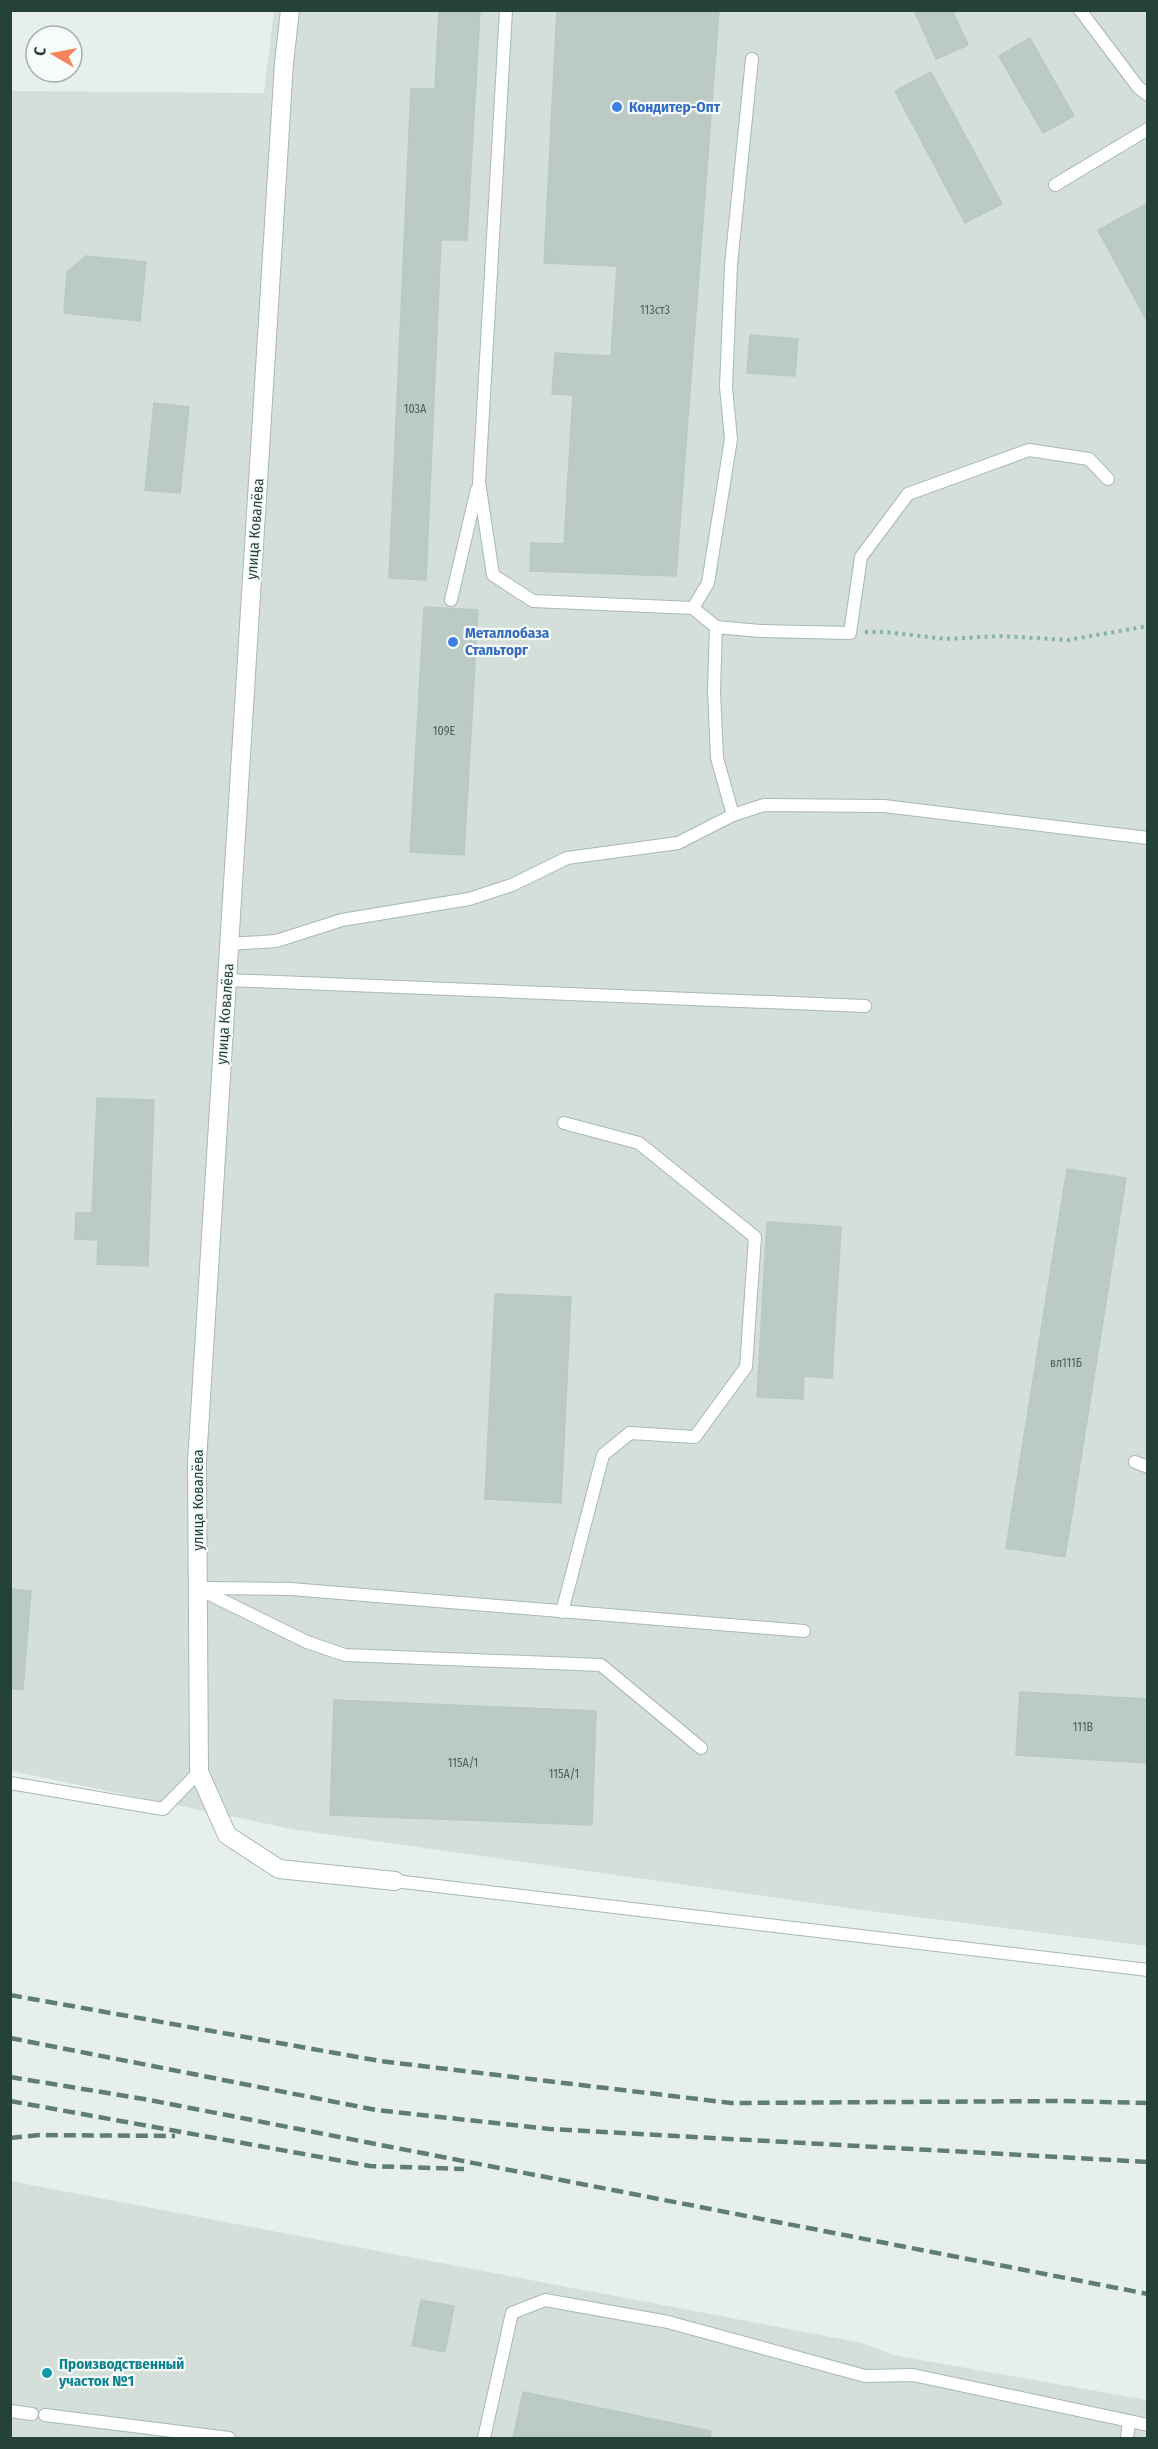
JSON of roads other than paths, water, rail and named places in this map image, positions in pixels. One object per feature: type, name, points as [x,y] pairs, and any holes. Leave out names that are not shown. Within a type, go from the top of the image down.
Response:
[{"type":"street","name":"улица Ковалёва","points":[[290,10],[284,63],[197,1462],[199,1772],[227,1835],[279,1869],[395,1881]]},
{"type":"lane","points":[[451,600],[479,482],[506,10]]},
{"type":"lane","points":[[1080,10],[1138,87],[1148,95]]},
{"type":"lane","points":[[693,608],[708,583],[731,439],[726,387],[731,265],[752,59]]},
{"type":"lane","points":[[1055,185],[1148,129]]},
{"type":"lane","points":[[479,482],[493,575],[533,601],[693,608],[716,627],[760,632],[850,633],[861,557],[908,494],[1029,450],[1089,459],[1108,479]]},
{"type":"lane","points":[[716,627],[714,692],[717,758],[734,815]]},
{"type":"lane","points":[[229,944],[276,941],[342,920],[468,899],[512,885],[567,858],[678,843],[734,815],[764,805],[884,806],[1148,838]]},
{"type":"lane","points":[[227,980],[865,1006]]},
{"type":"lane","points":[[562,1612],[603,1455],[630,1433],[695,1437],[746,1367],[755,1237],[639,1143],[564,1123]]},
{"type":"lane","points":[[198,1588],[291,1589],[804,1631]]},
{"type":"lane","points":[[198,1588],[307,1642],[345,1655],[601,1665],[701,1748]]},
{"type":"lane","points":[[10,1783],[163,1809],[199,1772]]},
{"type":"lane","points":[[395,1881],[1148,1970]]},
{"type":"lane","points":[[484,2439],[512,2313],[545,2300],[668,2322],[866,2376],[913,2375],[1148,2425]]},
{"type":"lane","points":[[10,2411],[229,2439]]},
{"type":"lane","points":[[1127,2439],[1129,2422]]},
{"type":"railway","points":[[10,1995],[380,2061],[731,2103],[1062,2101],[1148,2103]]},
{"type":"railway","points":[[10,2038],[376,2110],[550,2129],[1148,2162]]},
{"type":"railway","points":[[10,2077],[144,2099],[1148,2294]]},
{"type":"railway","points":[[10,2101],[370,2166],[464,2169]]},
{"type":"railway","points":[[10,2138],[39,2135],[175,2136]]},
{"type":"place","name":"Кондитер-Опт","points":[[617,107]]},
{"type":"place","name":"Металлобаза Стальторг","points":[[453,642]]},
{"type":"place","name":"Производственный участок №1","points":[[47,2373]]}]
